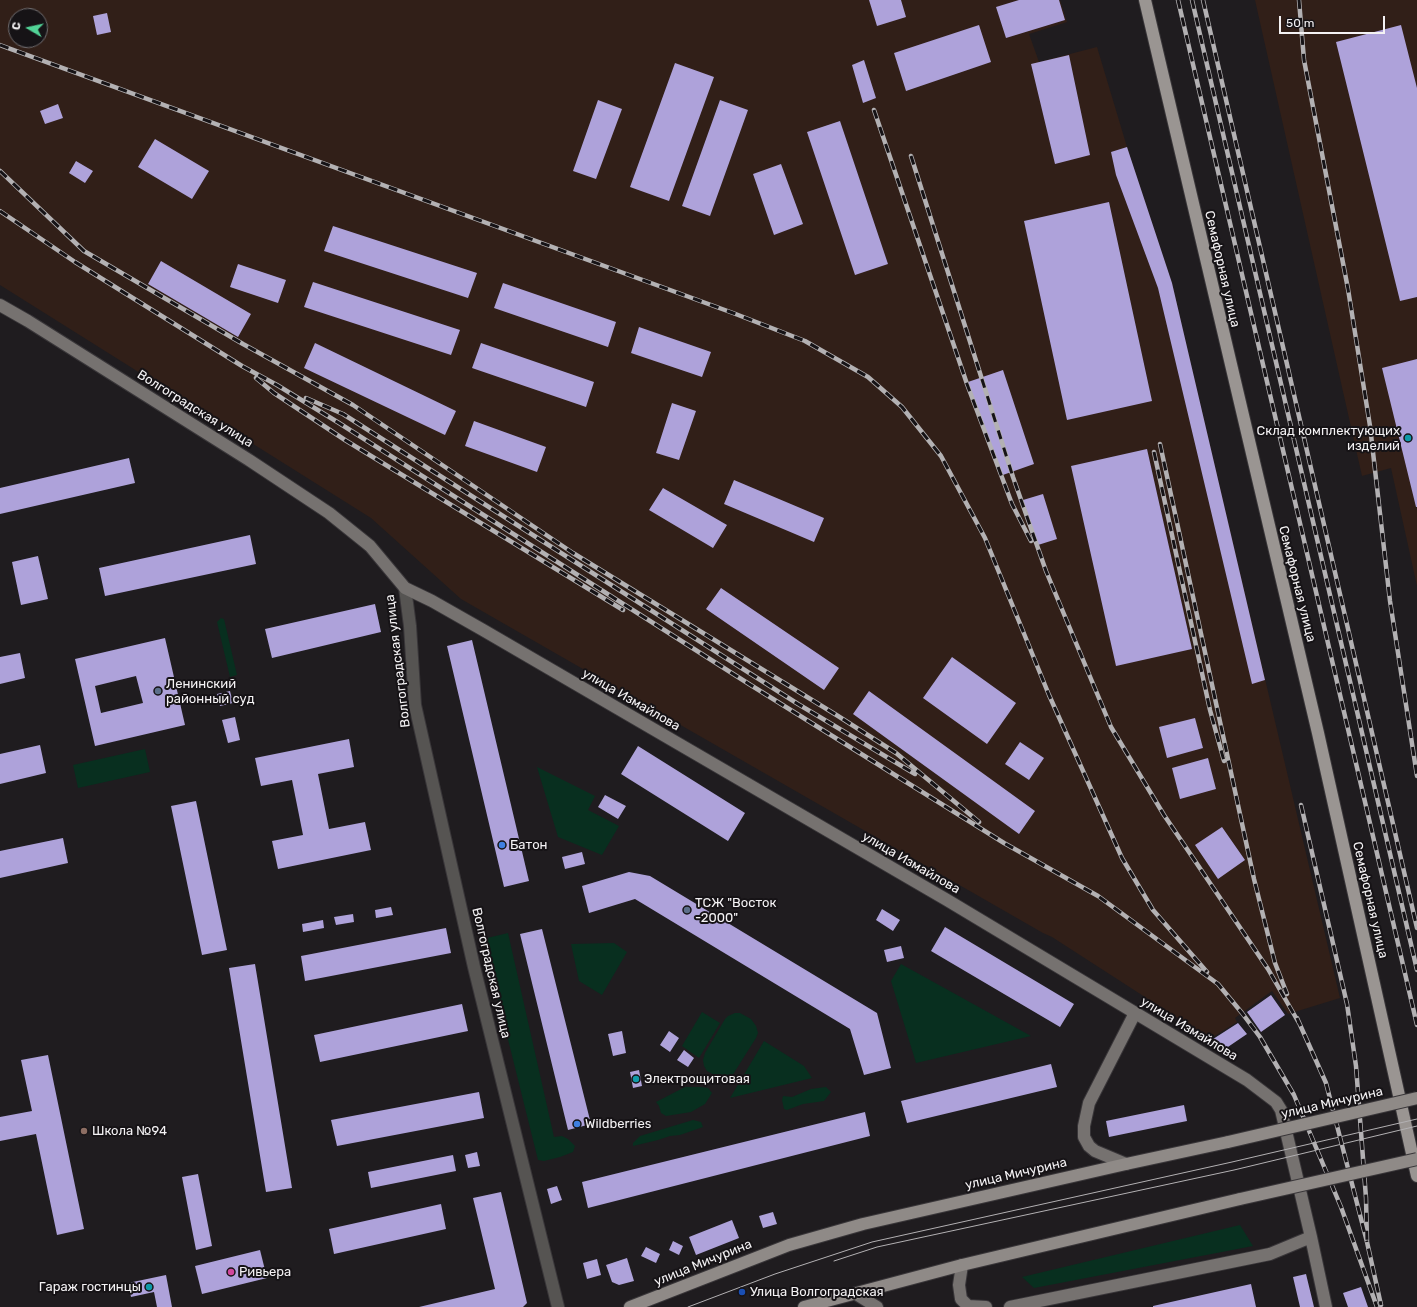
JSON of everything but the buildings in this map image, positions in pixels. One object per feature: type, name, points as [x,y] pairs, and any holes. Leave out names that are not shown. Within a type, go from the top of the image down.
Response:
[{"type":"highway","name":"Семафорная улица","points":[[1145,0],[1318,733],[1417,1176]]},
{"type":"main road","name":"Волгоградская улица","points":[[0,306],[28,321],[75,350],[249,460],[329,514],[370,546],[405,588]]},
{"type":"main road","name":"улица Измайлова","points":[[405,588],[484,630],[947,900],[1246,1080],[1276,1102],[1281,1110],[1326,1307]]},
{"type":"main road","points":[[1126,1164],[1095,1152],[1089,1146],[1084,1137],[1084,1126],[1089,1103],[1135,1013]]},
{"type":"main road","name":"улица Мичурина","points":[[630,1307],[789,1245],[863,1224],[1417,1098]]},
{"type":"main road","points":[[804,1307],[962,1265],[1240,1199],[1417,1159]]},
{"type":"main road","points":[[1010,1307],[1270,1254],[1311,1237]]},
{"type":"main road","points":[[962,1265],[959,1285],[961,1300],[968,1306],[986,1307]]},
{"type":"main road","points":[[856,1294],[877,1307]]},
{"type":"street","name":"Волгоградская улица","points":[[405,588],[410,626],[415,705],[474,967],[558,1307]]},
{"type":"shaded area","points":[[0,0],[1060,0],[1067,22],[1029,34],[1039,62],[1097,47],[1127,147],[1172,283],[1340,998],[1288,1014],[1272,991],[1235,1018],[1237,1022],[1210,1039],[1052,937],[461,599],[371,518],[0,285]]},
{"type":"shaded area","points":[[1255,0],[1417,0],[1417,586],[1391,468],[1362,476]]},
{"type":"green space","points":[[221,618],[224,619],[237,675],[230,677],[217,622]]},
{"type":"green space","points":[[145,749],[150,772],[78,788],[73,765]]},
{"type":"green space","points":[[537,767],[595,796],[588,810],[619,826],[602,855],[558,837]]},
{"type":"green space","points":[[508,933],[554,1137],[562,1136],[568,1139],[575,1146],[573,1152],[544,1161],[538,1160],[483,939]]},
{"type":"green space","points":[[614,943],[627,952],[602,995],[579,981],[571,944]]},
{"type":"green space","points":[[901,964],[1031,1036],[916,1063],[891,981]]},
{"type":"green space","points":[[702,1012],[720,1023],[699,1058],[682,1046]]},
{"type":"green space","points":[[735,1013],[740,1013],[751,1019],[756,1026],[758,1033],[732,1076],[720,1078],[707,1071],[703,1060],[705,1053],[725,1019]]},
{"type":"green space","points":[[764,1041],[804,1066],[812,1078],[730,1098]]},
{"type":"green space","points":[[685,1087],[708,1088],[712,1093],[705,1104],[691,1112],[666,1116],[661,1113],[656,1102]]},
{"type":"green space","points":[[826,1087],[831,1092],[824,1101],[803,1104],[787,1110],[784,1109],[782,1100],[783,1096],[792,1097],[811,1089]]},
{"type":"green space","points":[[693,1120],[701,1122],[703,1127],[680,1135],[670,1136],[633,1146],[633,1143],[640,1136]]},
{"type":"green space","points":[[1240,1225],[1253,1246],[1034,1288],[1022,1277]]},
{"type":"tram line","points":[[688,1307],[775,1274],[872,1242],[1232,1162],[1417,1119]]},
{"type":"tram line","points":[[834,1261],[877,1247],[1234,1170],[1417,1126]]},
{"type":"railway","points":[[1178,0],[1417,1025]]},
{"type":"railway","points":[[1192,0],[1417,970]]},
{"type":"railway","points":[[1203,0],[1417,928]]},
{"type":"railway","points":[[1299,0],[1304,60],[1348,289],[1370,426],[1390,601],[1417,776]]},
{"type":"railway","points":[[0,45],[733,313],[805,341],[868,377],[902,407],[941,456],[985,538],[1049,695],[1122,858],[1153,910],[1207,972]]},
{"type":"railway","points":[[874,110],[967,384],[1012,504],[1031,541]]},
{"type":"railway","points":[[911,156],[1013,477],[1046,571],[1111,727],[1164,815],[1268,969],[1299,1023]]},
{"type":"railway","points":[[0,171],[84,251],[243,344],[353,405],[573,553],[896,753],[979,822]]},
{"type":"railway","points":[[0,211],[75,262],[242,366],[277,385],[339,423],[749,684],[1004,843],[1098,896],[1218,984],[1260,1037],[1294,1095],[1341,1207],[1377,1307]]},
{"type":"railway","points":[[256,378],[274,393],[345,440],[623,610]]},
{"type":"railway","points":[[306,398],[343,414],[798,704],[915,774]]},
{"type":"railway","points":[[1160,444],[1254,879],[1275,963],[1287,994]]},
{"type":"railway","points":[[1154,452],[1210,710],[1224,761]]},
{"type":"railway","points":[[1301,805],[1347,1004],[1356,1066],[1366,1198],[1367,1242],[1381,1305]]},
{"type":"railway","points":[[1297,1018],[1326,1083],[1367,1242]]},
{"type":"place","name":"Склад комплектующих изделий","points":[[1408,438]]},
{"type":"place","name":"Ленинский районный суд","points":[[158,691]]},
{"type":"place","name":"Батон","points":[[502,845]]},
{"type":"place","name":"ТСЖ \"Восток -2000\"","points":[[687,910]]},
{"type":"place","name":"Электрощитовая","points":[[636,1079]]},
{"type":"place","name":"Wildberries","points":[[577,1124]]},
{"type":"place","name":"Школа №94","points":[[84,1131]]},
{"type":"place","name":"Ривьера","points":[[231,1272]]},
{"type":"place","name":"Гараж гостинцы","points":[[149,1287]]},
{"type":"place","name":"Улица Волгоградская","points":[[742,1292]]}]
